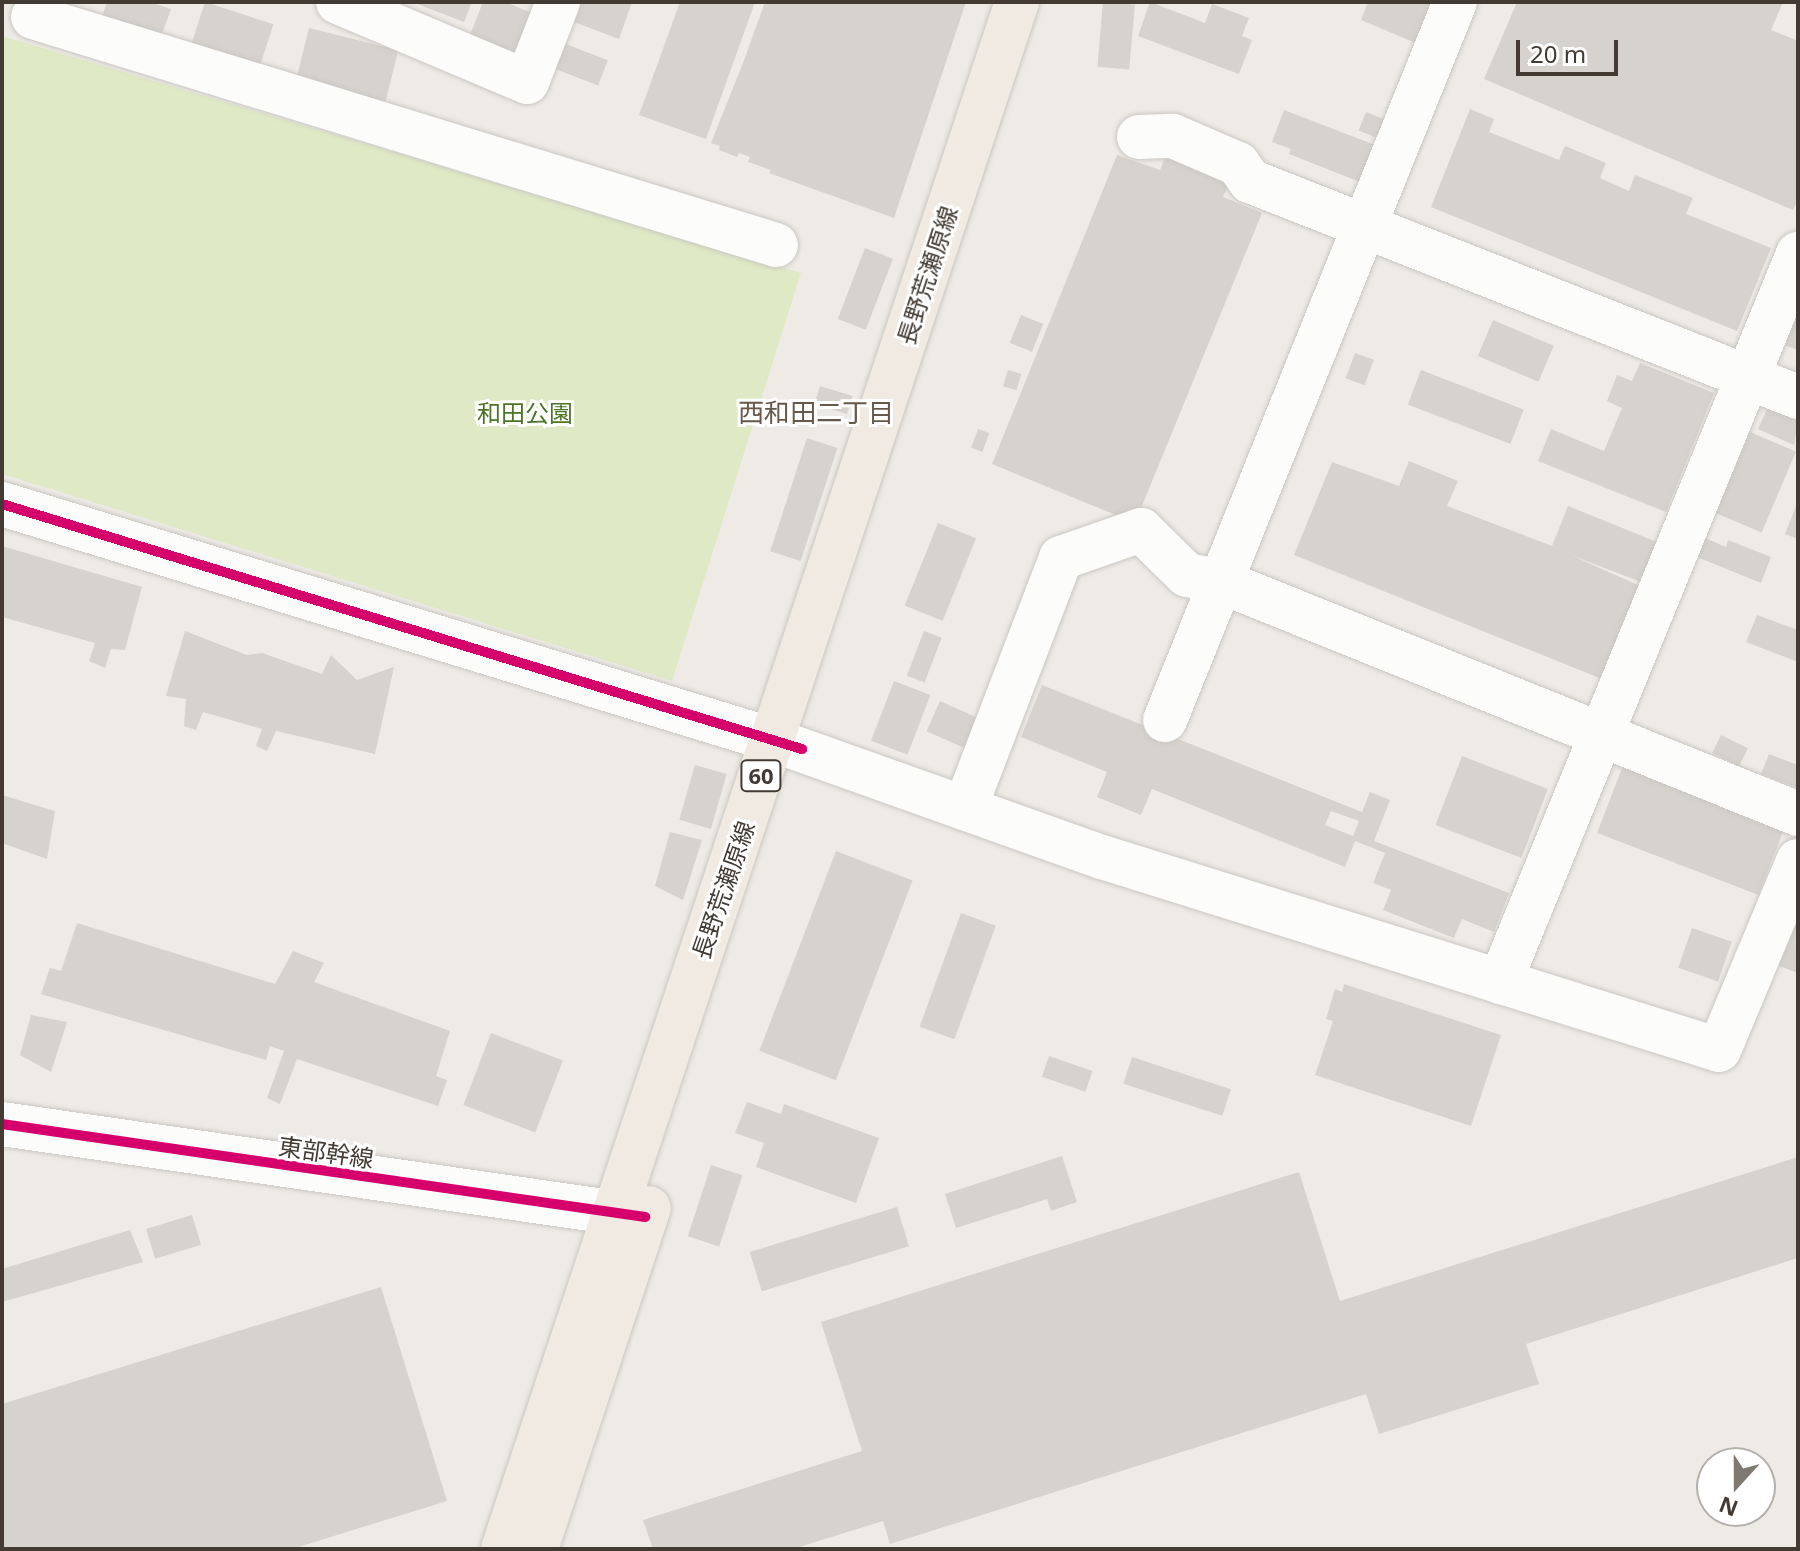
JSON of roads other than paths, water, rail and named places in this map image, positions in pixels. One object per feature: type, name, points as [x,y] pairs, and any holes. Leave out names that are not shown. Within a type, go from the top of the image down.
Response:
[{"type":"main road","name":"長野荒瀬原線","points":[[788,744],[1017,2]]},
{"type":"main road","name":"長野荒瀬原線","points":[[503,1549],[630,1215],[788,744],[1049,2]]},
{"type":"main road","name":"長野荒瀬原線","points":[[536,1549],[630,1215]]},
{"type":"street","points":[[338,2],[527,82],[558,2]]},
{"type":"street","points":[[1165,720],[1455,2]]},
{"type":"street","points":[[24,10],[776,245]]},
{"type":"street","points":[[1139,137],[1173,136],[1238,164],[1250,181],[1798,397]]},
{"type":"street","points":[[1500,982],[1798,254]]},
{"type":"street","points":[[2,504],[788,744],[1102,857],[1719,1050],[1798,861]]},
{"type":"street","points":[[965,808],[1061,558],[1141,530],[1187,575],[1222,582],[1798,814]]},
{"type":"street","name":"東部幹線","points":[[2,1124],[630,1215]]},
{"type":"district","name":"西和田二丁目","points":[[816,413]]},
{"type":"park label","name":"和田公園","points":[[525,413]]}]
